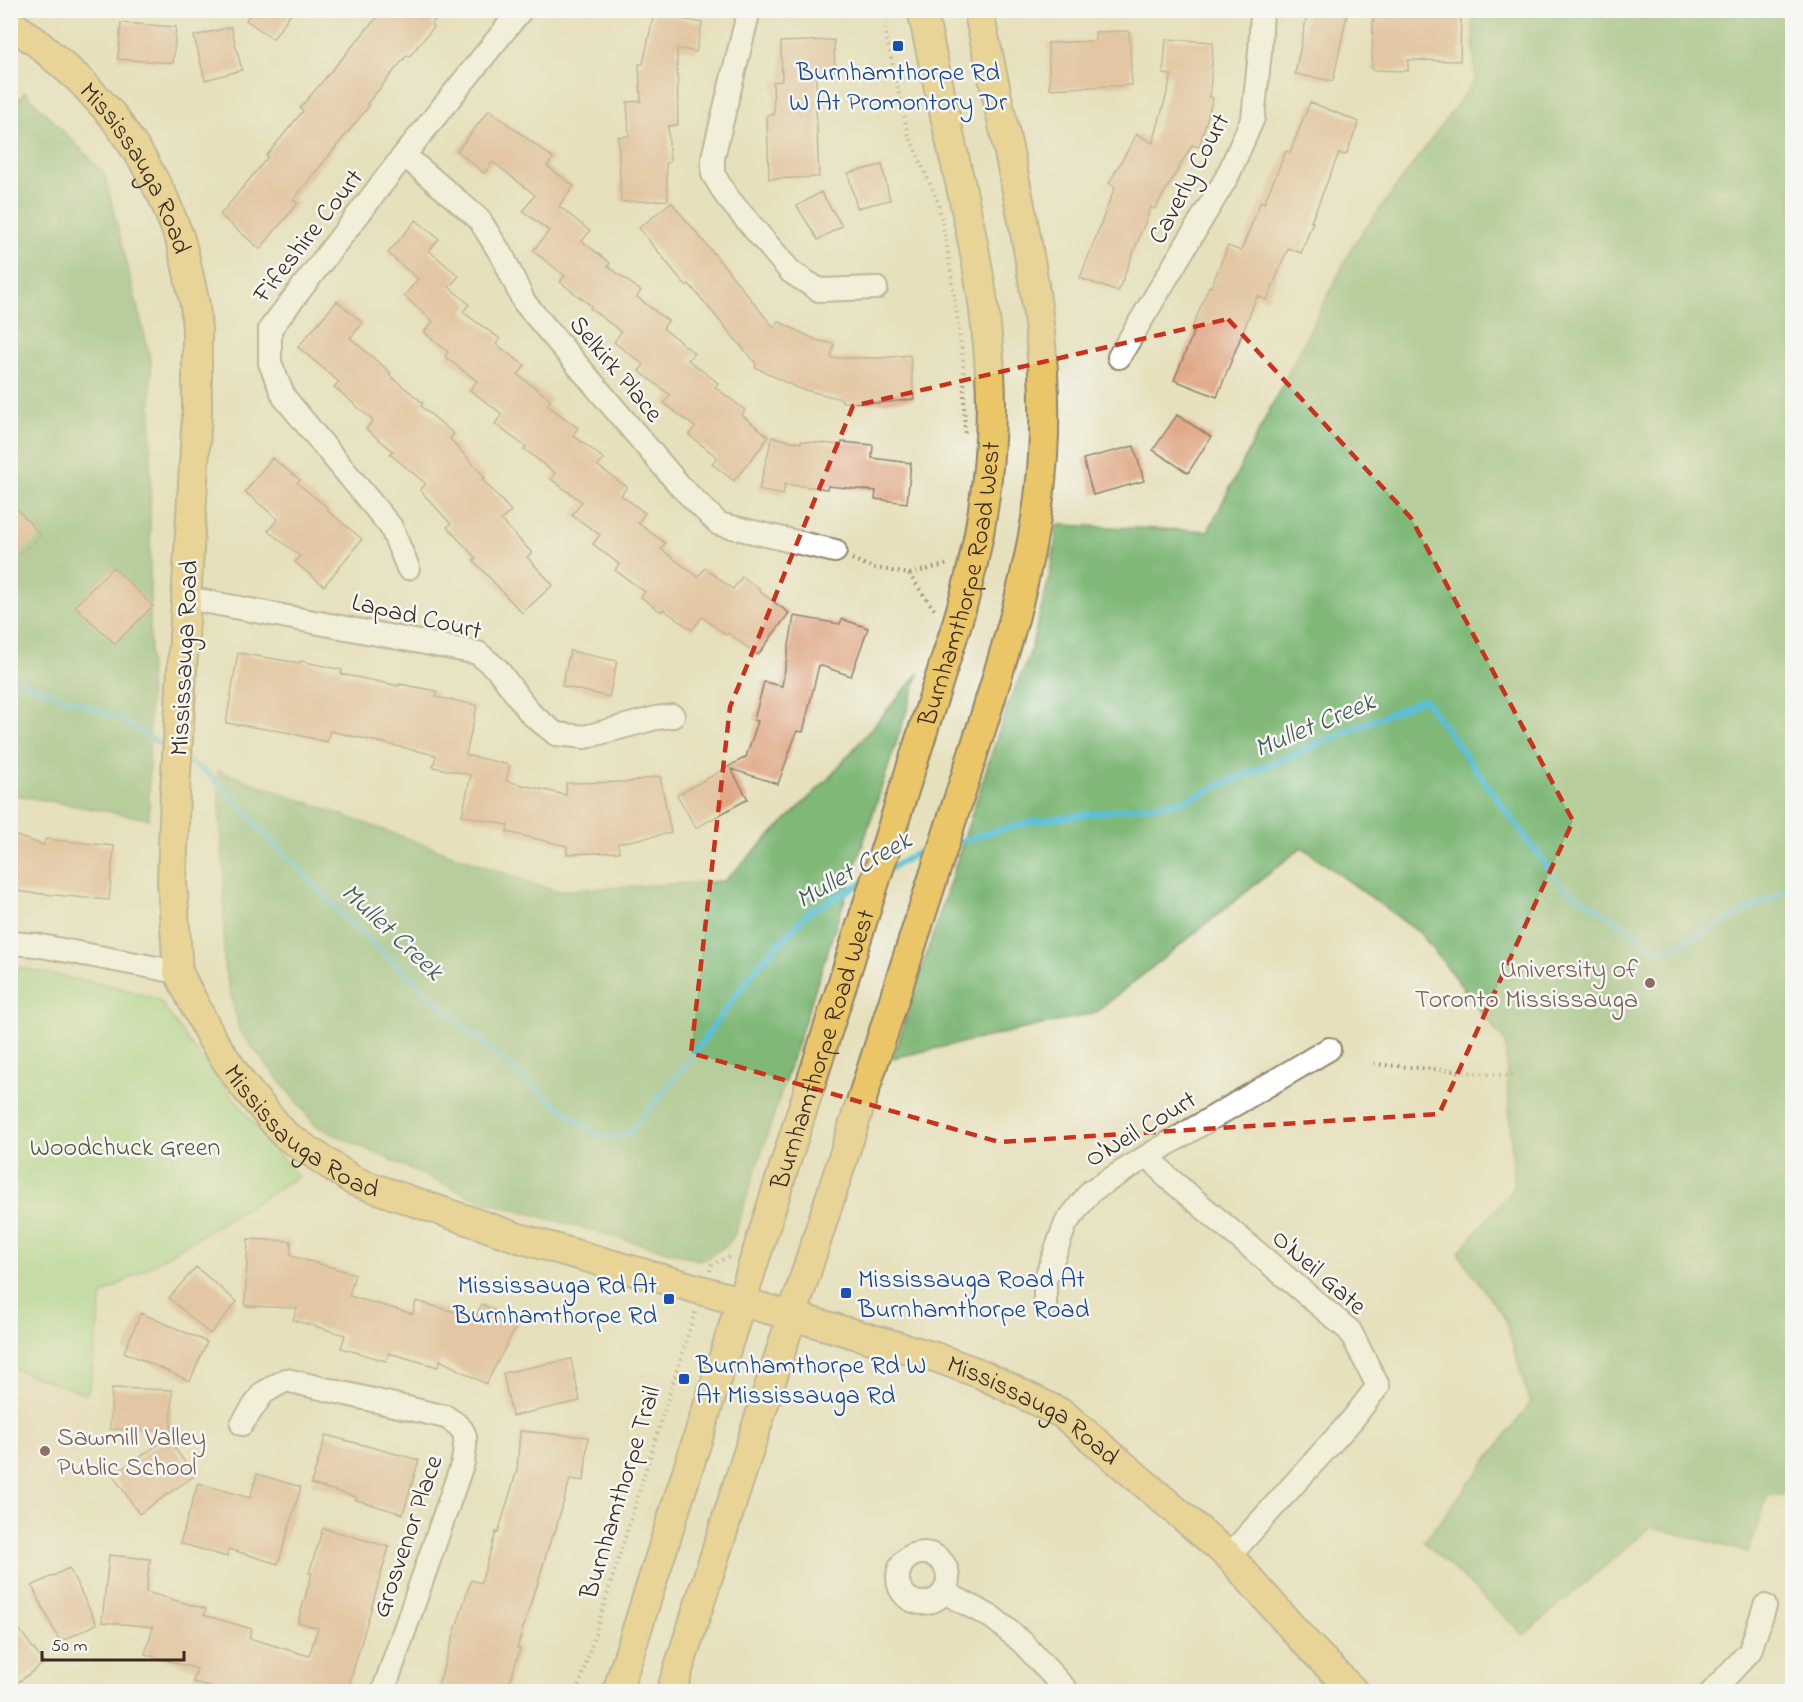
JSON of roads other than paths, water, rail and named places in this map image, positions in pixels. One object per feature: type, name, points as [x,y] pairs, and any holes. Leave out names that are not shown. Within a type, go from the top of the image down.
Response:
[{"type":"main road","name":"Burnhamthorpe Road West","points":[[617,1692],[962,608],[974,560],[987,478],[991,403],[988,344],[976,254],[922,10]]},
{"type":"main road","name":"Burnhamthorpe Road West","points":[[671,1692],[983,723],[1013,625],[1031,548],[1044,441],[1044,389],[1037,302],[1029,250],[978,10]]},
{"type":"main road","name":"Mississauga Road","points":[[10,23],[80,80],[113,116],[142,160],[164,199],[180,239],[195,305],[197,413],[175,791],[172,881],[178,972],[212,1039],[250,1094],[285,1135],[354,1181],[519,1238],[935,1357],[981,1374],[1063,1414],[1229,1556],[1304,1641],[1354,1692]]},
{"type":"street","name":"Fifeshire Court","points":[[408,568],[391,527],[284,397],[270,363],[270,329],[404,155],[521,10]]},
{"type":"street","points":[[749,10],[713,158],[713,174],[727,197],[791,272],[819,290],[876,288]]},
{"type":"street","name":"Caverly Court","points":[[1119,357],[1227,177],[1253,118],[1262,10]]},
{"type":"street","name":"Selkirk Place","points":[[404,155],[479,219],[504,259],[524,302],[680,486],[719,524],[835,551]]},
{"type":"street","name":"Lapad Court","points":[[187,598],[478,653],[498,670],[531,714],[556,734],[585,737],[656,718],[673,716]]},
{"type":"street","points":[[10,943],[36,945],[178,972]]},
{"type":"street","name":"O'Neil Court","points":[[1045,1307],[1045,1280],[1066,1223],[1092,1191],[1329,1049]]},
{"type":"street","name":"O'Neil Gate","points":[[1149,1155],[1166,1176],[1350,1331],[1378,1386],[1352,1420],[1229,1556]]},
{"type":"street","name":"Grosvenor Place","points":[[242,1424],[263,1393],[286,1380],[446,1417],[460,1425],[466,1437],[463,1462],[383,1692]]},
{"type":"street","points":[[944,1592],[993,1618],[1022,1642],[1068,1692]]},
{"type":"street","points":[[1712,1692],[1750,1651],[1765,1606]]},
{"type":"waterway","name":"Mullet Creek","points":[[10,324],[14,330],[10,357]]},
{"type":"waterway","name":"Mullet Creek","points":[[10,678],[118,718],[168,749]]},
{"type":"waterway","name":"Mullet Creek","points":[[952,843],[1031,822],[1184,801],[1424,699],[1560,884],[1663,952],[1792,888]]},
{"type":"waterway","name":"Mullet Creek","points":[[184,759],[210,775],[346,919],[453,1017],[548,1099],[603,1138],[629,1133],[675,1079],[757,967],[809,912],[864,882]]},
{"type":"waterway","name":"Mullet Creek","points":[[889,869],[921,851],[934,848]]},
{"type":"place","name":"Burnhamthorpe Rd W At Promontory Dr","points":[[898,46]]},
{"type":"place","name":"University of Toronto Mississauga","points":[[1650,983]]},
{"type":"place","name":"Mississauga Road At Burnhamthorpe Road","points":[[846,1293]]},
{"type":"place","name":"Mississauga Rd At Burnhamthorpe Rd","points":[[669,1299]]},
{"type":"place","name":"Burnhamthorpe Rd W At Mississauga Rd","points":[[684,1379]]},
{"type":"place","name":"Sawmill Valley Public School","points":[[45,1451]]},
{"type":"park label","name":"Woodchuck Green","points":[[125,1146]]}]
